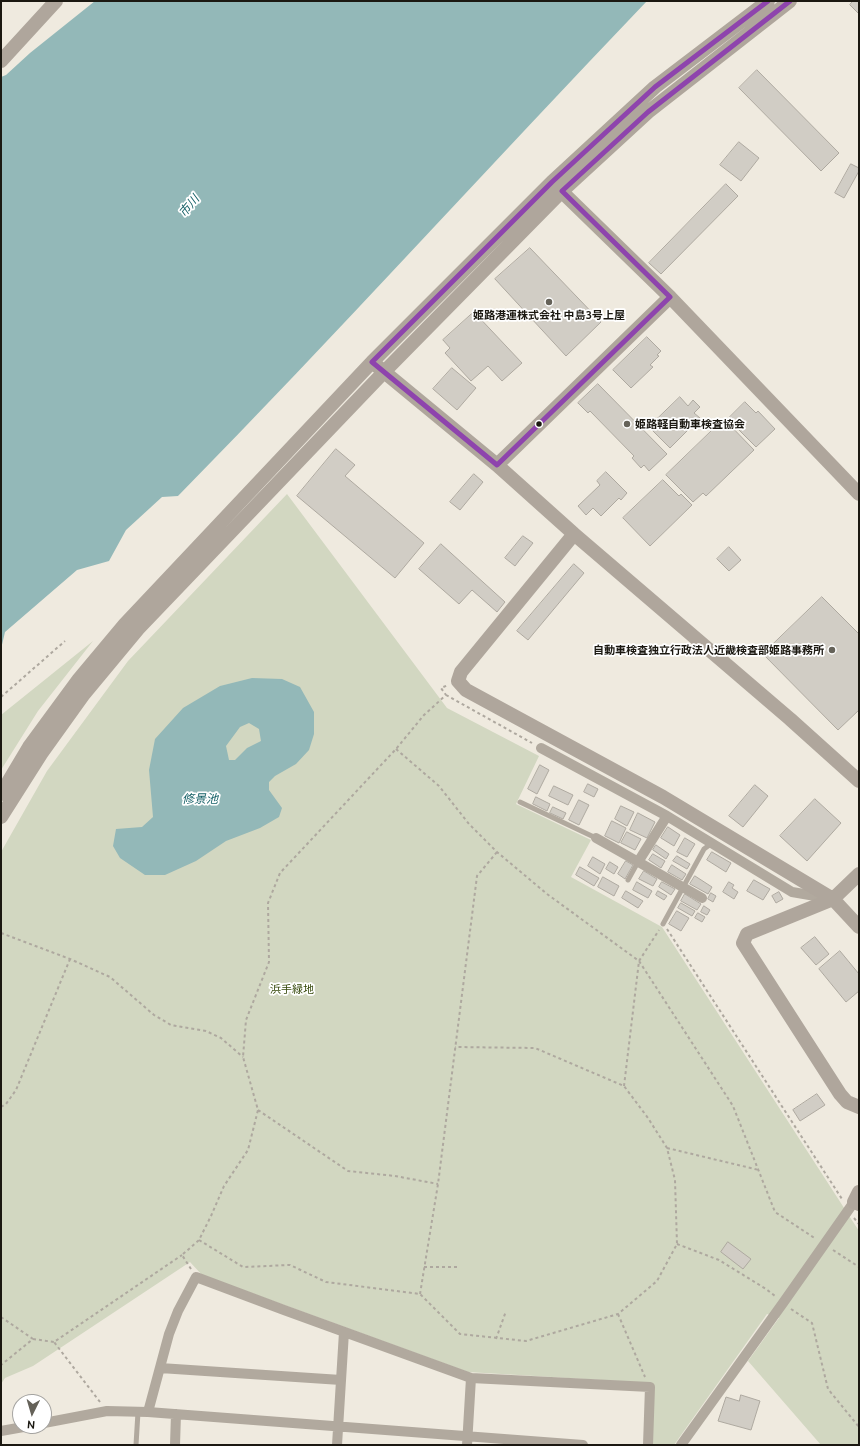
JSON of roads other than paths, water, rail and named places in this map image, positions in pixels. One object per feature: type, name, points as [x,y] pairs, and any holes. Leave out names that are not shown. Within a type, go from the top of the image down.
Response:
[{"type":"street","points":[[1,61],[56,1]]},
{"type":"street","points":[[1,817],[41,754],[84,694],[138,629],[384,372],[557,187],[655,87],[768,1]]},
{"type":"street","points":[[1,794],[29,747],[74,685],[125,624],[372,362],[557,187],[648,112],[790,1]]},
{"type":"street","points":[[557,187],[670,297],[859,494]]},
{"type":"street","points":[[497,465],[670,297]]},
{"type":"street","points":[[372,362],[497,465],[574,534],[784,714],[859,781]]},
{"type":"street","points":[[574,534],[461,672],[458,681],[466,690],[662,797],[833,899],[859,927]]},
{"type":"street","points":[[542,748],[666,816],[792,892],[833,899]]},
{"type":"street","points":[[638,862],[666,816]]},
{"type":"street","points":[[596,838],[702,898]]},
{"type":"street","points":[[859,874],[833,899],[746,934],[743,943],[840,1094],[847,1102],[859,1107]]},
{"type":"street","points":[[680,1445],[855,1202]]},
{"type":"street","points":[[143,1412],[160,1368],[169,1334],[178,1311],[196,1277],[471,1378],[650,1387],[648,1445]]},
{"type":"street","points":[[337,1445],[344,1332]]},
{"type":"street","points":[[160,1368],[341,1380]]},
{"type":"street","points":[[468,1441],[471,1378]]},
{"type":"street","points":[[52,1422],[108,1411],[143,1412],[338,1427],[468,1441],[583,1445]]},
{"type":"street","points":[[175,1445],[176,1414]]},
{"type":"street","points":[[1,1431],[12,1429]]},
{"type":"lane","points":[[520,802],[596,838]]},
{"type":"lane","points":[[663,924],[704,850],[712,843]]},
{"type":"lane","points":[[628,880],[638,862]]},
{"type":"lane","points":[[136,1445],[143,1412]]},
{"type":"water","name":"市川","points":[[95,1],[647,1],[178,496],[162,497],[126,530],[109,561],[77,570],[5,632],[1,649],[1,77],[6,75],[30,53]]},
{"type":"water","name":"修景池","points":[[252,678],[282,679],[300,687],[314,712],[314,734],[309,750],[296,764],[275,776],[269,782],[269,790],[282,808],[279,817],[260,828],[226,841],[196,861],[165,875],[145,875],[120,858],[113,846],[116,829],[142,827],[153,817],[149,770],[155,739],[183,708],[220,686]],"holes":[[[249,723],[259,729],[261,741],[247,748],[235,760],[229,760],[226,746],[240,727]]]},
{"type":"place","name":"姫路港運株式会社 中島3号上屋","points":[[549,302]]},
{"type":"place","name":"姫路軽自動車検査協会","points":[[627,424]]},
{"type":"place","name":"自動車検査独立行政法人近畿検査部姫路事務所","points":[[832,650]]},
{"type":"park label","name":"浜手緑地","points":[[292,989]]}]
